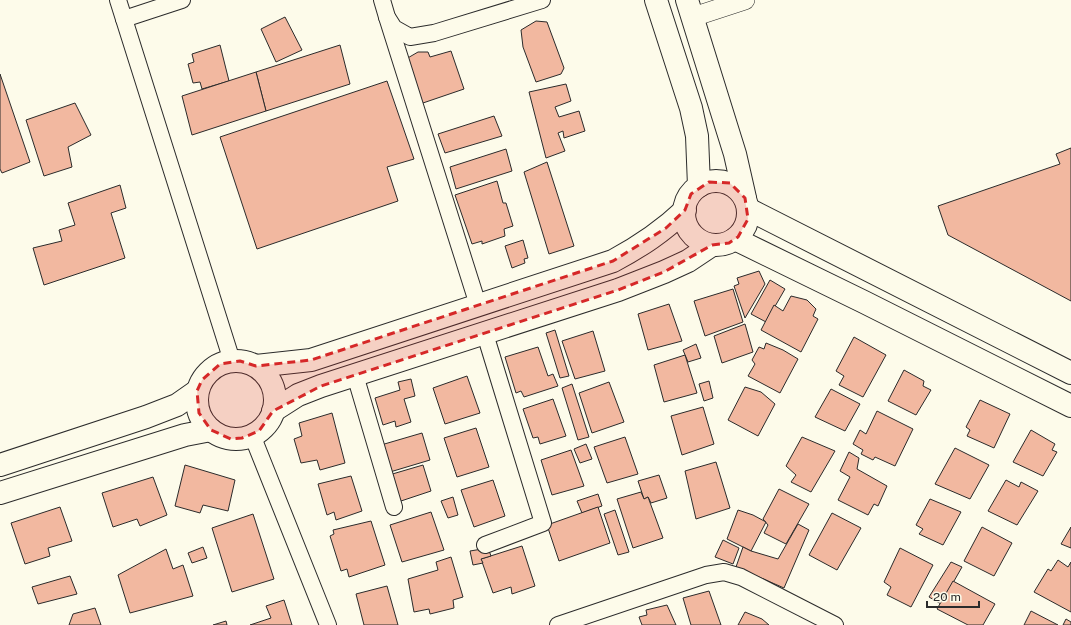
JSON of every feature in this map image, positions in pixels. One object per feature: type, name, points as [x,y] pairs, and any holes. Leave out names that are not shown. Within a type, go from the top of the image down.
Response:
[{"type":"main road","points":[[656,0],[691,108],[697,136],[699,186]]},
{"type":"main road","points":[[690,9],[735,154],[747,204],[748,218],[745,228],[738,237],[729,243],[712,245],[699,240],[691,233],[686,224],[685,210],[686,203],[691,194],[699,186],[708,182],[719,181],[730,184],[738,189],[747,204],[1071,372]]},
{"type":"main road","points":[[256,366],[266,375],[272,386],[275,398],[273,411],[265,425],[252,435],[242,438],[221,436],[211,430],[204,422],[199,413],[196,402],[197,391],[202,380],[210,371],[220,364],[240,361],[256,366],[311,360],[613,261],[637,248],[666,228],[685,210]]},
{"type":"main road","points":[[734,239],[1071,406]]},
{"type":"main road","points":[[273,411],[298,395],[320,386],[618,290],[688,261],[712,245]]},
{"type":"main road","points":[[0,465],[146,417],[177,405],[197,391]]},
{"type":"main road","points":[[0,493],[185,435],[211,430]]},
{"type":"street","points":[[118,0],[232,361]]},
{"type":"street","points":[[124,19],[182,0]]},
{"type":"street","points":[[382,0],[478,305]]},
{"type":"street","points":[[386,16],[394,28],[410,36],[434,33],[542,0]]},
{"type":"street","points":[[690,9],[745,0]]},
{"type":"street","points":[[485,334],[543,522],[485,545]]},
{"type":"street","points":[[355,375],[394,507]]},
{"type":"street","points":[[252,435],[328,625]]},
{"type":"street","points":[[558,625],[706,575],[724,572],[741,577],[835,625]]},
{"type":"highlighted area","points":[[709,182],[730,183],[745,198],[748,219],[738,237],[729,243],[712,245],[664,272],[618,290],[321,386],[273,411],[259,431],[242,438],[231,439],[211,430],[199,413],[197,391],[202,380],[220,364],[240,361],[256,366],[311,360],[613,261],[666,228],[685,210],[691,194]]},
{"type":"building","points":[[285,17],[302,50],[276,62],[261,29]]},
{"type":"building","points":[[536,21],[547,22],[564,68],[561,74],[536,82],[523,47],[521,30]]},
{"type":"building","points":[[220,45],[229,81],[202,89],[200,82],[193,83],[188,64],[194,62],[192,54]]},
{"type":"building","points":[[340,45],[350,84],[266,111],[256,72]]},
{"type":"building","points":[[451,51],[464,89],[420,104],[406,59],[418,52],[428,52],[430,57]]},
{"type":"building","points":[[256,72],[266,111],[192,135],[182,96]]},
{"type":"building","points":[[0,74],[30,162],[2,173],[0,169]]},
{"type":"building","points":[[387,81],[414,159],[387,167],[398,201],[257,249],[220,137]]},
{"type":"building","points":[[566,84],[571,101],[555,107],[559,117],[579,111],[585,131],[564,138],[563,131],[558,133],[565,151],[546,158],[529,92]]},
{"type":"building","points":[[75,103],[91,135],[68,147],[72,167],[44,176],[26,120]]},
{"type":"building","points":[[494,116],[502,136],[445,153],[438,134]]},
{"type":"building","points":[[1071,148],[1071,301],[948,235],[938,206],[1060,164],[1056,154]]},
{"type":"building","points":[[506,149],[512,171],[456,189],[450,167]]},
{"type":"building","points":[[547,162],[574,246],[549,254],[524,172]]},
{"type":"building","points":[[497,181],[503,203],[506,203],[513,226],[504,229],[505,236],[482,244],[482,241],[472,244],[455,195]]},
{"type":"building","points":[[120,185],[126,208],[111,213],[125,258],[44,285],[33,248],[62,241],[59,230],[75,225],[68,203]]},
{"type":"building","points":[[523,240],[528,258],[524,259],[525,263],[512,268],[505,246]]},
{"type":"building","points":[[759,271],[765,284],[745,318],[734,286],[739,284],[737,278]]},
{"type":"building","points":[[770,280],[785,289],[766,322],[751,314]]},
{"type":"building","points":[[733,289],[743,322],[705,336],[694,301]]},
{"type":"building","points":[[791,296],[807,300],[816,309],[813,316],[818,319],[801,352],[761,330],[774,305],[783,311]]},
{"type":"building","points":[[669,304],[682,341],[648,350],[638,314]]},
{"type":"building","points":[[745,324],[753,352],[722,363],[714,336]]},
{"type":"building","points":[[555,330],[569,376],[560,378],[546,333]]},
{"type":"building","points":[[593,331],[605,371],[575,379],[562,341]]},
{"type":"building","points":[[854,337],[886,355],[863,397],[839,385],[844,376],[836,371]]},
{"type":"building","points":[[766,343],[783,350],[798,359],[780,393],[748,376],[755,364],[752,360],[759,347],[764,349]]},
{"type":"building","points":[[696,344],[701,358],[688,362],[683,350]]},
{"type":"building","points":[[538,347],[548,376],[553,374],[558,386],[524,397],[521,391],[516,393],[505,357]]},
{"type":"building","points":[[685,355],[697,393],[664,402],[654,365]]},
{"type":"building","points":[[904,370],[924,381],[923,386],[931,390],[916,415],[888,401]]},
{"type":"building","points":[[467,376],[480,413],[445,424],[433,388]]},
{"type":"building","points":[[411,379],[415,396],[404,399],[411,422],[396,427],[395,421],[383,425],[375,398],[400,390],[398,382]]},
{"type":"building","points":[[709,381],[713,398],[704,401],[699,384]]},
{"type":"building","points":[[609,382],[624,422],[592,433],[579,393]]},
{"type":"building","points":[[572,384],[589,437],[578,440],[562,388]]},
{"type":"building","points":[[745,387],[761,392],[775,404],[758,436],[728,420]]},
{"type":"building","points":[[831,389],[860,404],[845,431],[815,417]]},
{"type":"building","points":[[553,399],[566,436],[540,444],[538,437],[533,438],[523,409]]},
{"type":"building","points":[[980,400],[1010,414],[994,448],[967,436],[970,430],[966,427]]},
{"type":"building","points":[[703,407],[714,444],[682,455],[671,416]]},
{"type":"building","points":[[877,411],[913,429],[895,466],[875,457],[873,460],[861,454],[863,450],[853,444],[860,430],[866,434]]},
{"type":"building","points":[[332,413],[345,463],[320,470],[317,460],[301,463],[294,439],[302,436],[299,423]]},
{"type":"building","points":[[476,428],[489,467],[457,477],[444,438]]},
{"type":"building","points":[[1031,430],[1055,444],[1052,450],[1057,452],[1043,476],[1013,462]]},
{"type":"building","points":[[422,433],[430,460],[390,472],[381,445]]},
{"type":"building","points":[[625,437],[638,474],[607,483],[594,447]]},
{"type":"building","points":[[802,437],[835,451],[811,492],[791,482],[796,475],[786,466]]},
{"type":"building","points":[[586,444],[592,459],[580,463],[574,449]]},
{"type":"building","points":[[955,448],[989,465],[970,499],[935,484]]},
{"type":"building","points":[[571,450],[584,486],[552,495],[541,460]]},
{"type":"building","points":[[849,452],[859,458],[857,469],[887,486],[878,506],[874,504],[868,515],[838,500],[850,477],[840,471]]},
{"type":"building","points":[[716,462],[730,508],[696,519],[685,471]]},
{"type":"building","points":[[185,465],[235,480],[228,511],[203,505],[200,513],[175,506]]},
{"type":"building","points":[[423,465],[431,491],[398,502],[389,475]]},
{"type":"building","points":[[659,475],[667,498],[651,503],[648,497],[644,499],[638,481]]},
{"type":"building","points":[[351,476],[362,511],[336,520],[334,512],[327,515],[318,484]]},
{"type":"building","points":[[153,477],[167,515],[140,526],[137,519],[113,527],[102,493]]},
{"type":"building","points":[[493,480],[505,516],[474,527],[461,490]]},
{"type":"building","points":[[1006,480],[1019,487],[1021,482],[1038,491],[1017,525],[988,511]]},
{"type":"building","points":[[779,489],[809,504],[786,544],[764,533],[768,525],[763,519]]},
{"type":"building","points":[[641,492],[644,499],[648,497],[663,538],[633,548],[617,499]]},
{"type":"building","points":[[598,494],[602,506],[582,513],[577,501]]},
{"type":"building","points":[[453,497],[458,515],[448,518],[441,501]]},
{"type":"building","points":[[930,499],[961,512],[943,545],[919,534],[923,529],[916,525]]},
{"type":"building","points":[[60,507],[72,541],[48,548],[50,556],[25,564],[11,523]]},
{"type":"building","points":[[598,507],[610,543],[559,561],[547,525]]},
{"type":"building","points":[[615,510],[629,552],[618,555],[604,514]]},
{"type":"building","points":[[738,510],[753,515],[766,522],[751,551],[727,539]]},
{"type":"building","points":[[431,512],[444,550],[402,562],[390,525]]},
{"type":"building","points":[[832,513],[861,528],[837,570],[809,555]]},
{"type":"building","points":[[253,514],[274,579],[232,592],[212,528]]},
{"type":"building","points":[[371,521],[385,565],[349,577],[347,569],[341,571],[330,536],[334,534],[333,530]]},
{"type":"building","points":[[798,524],[809,530],[784,588],[736,567],[743,547],[778,559]]},
{"type":"building","points":[[982,527],[1012,543],[994,576],[964,561]]},
{"type":"building","points":[[1071,527],[1071,548],[1061,544]]},
{"type":"building","points":[[723,540],[739,548],[733,564],[715,557]]},
{"type":"building","points":[[522,546],[535,586],[512,594],[511,587],[493,593],[481,559]]},
{"type":"building","points":[[203,547],[207,558],[192,563],[188,553]]},
{"type":"building","points":[[488,548],[491,556],[481,559],[483,563],[473,565],[470,551]]},
{"type":"building","points":[[900,548],[933,565],[911,607],[887,595],[891,587],[884,582]]},
{"type":"building","points":[[166,549],[173,569],[183,565],[193,596],[130,613],[118,575]]},
{"type":"building","points":[[451,557],[463,597],[453,600],[454,608],[430,614],[429,609],[414,612],[408,579],[438,570],[436,562]]},
{"type":"building","points":[[1058,560],[1068,567],[1071,562],[1071,612],[1034,592],[1048,569],[1051,571]]},
{"type":"building","points":[[951,562],[962,567],[941,604],[929,597]]},
{"type":"building","points":[[70,576],[77,594],[38,604],[32,587]]},
{"type":"building","points":[[953,581],[995,604],[983,625],[968,625],[937,609]]},
{"type":"building","points":[[387,586],[398,625],[364,625],[356,594]]},
{"type":"building","points":[[709,591],[721,625],[691,625],[683,598]]},
{"type":"building","points":[[284,600],[292,625],[250,625],[271,618],[266,606]]},
{"type":"building","points":[[667,605],[676,625],[642,625],[639,617],[647,615],[646,610]]},
{"type":"building","points":[[95,608],[101,625],[69,625],[73,614]]},
{"type":"building","points":[[1031,611],[1058,625],[1024,625]]},
{"type":"building","points":[[745,612],[762,619],[769,625],[738,625]]},
{"type":"building","points":[[1066,619],[1071,622],[1071,625],[1063,625]]},
{"type":"building","points":[[226,621],[227,625],[213,625]]}]
